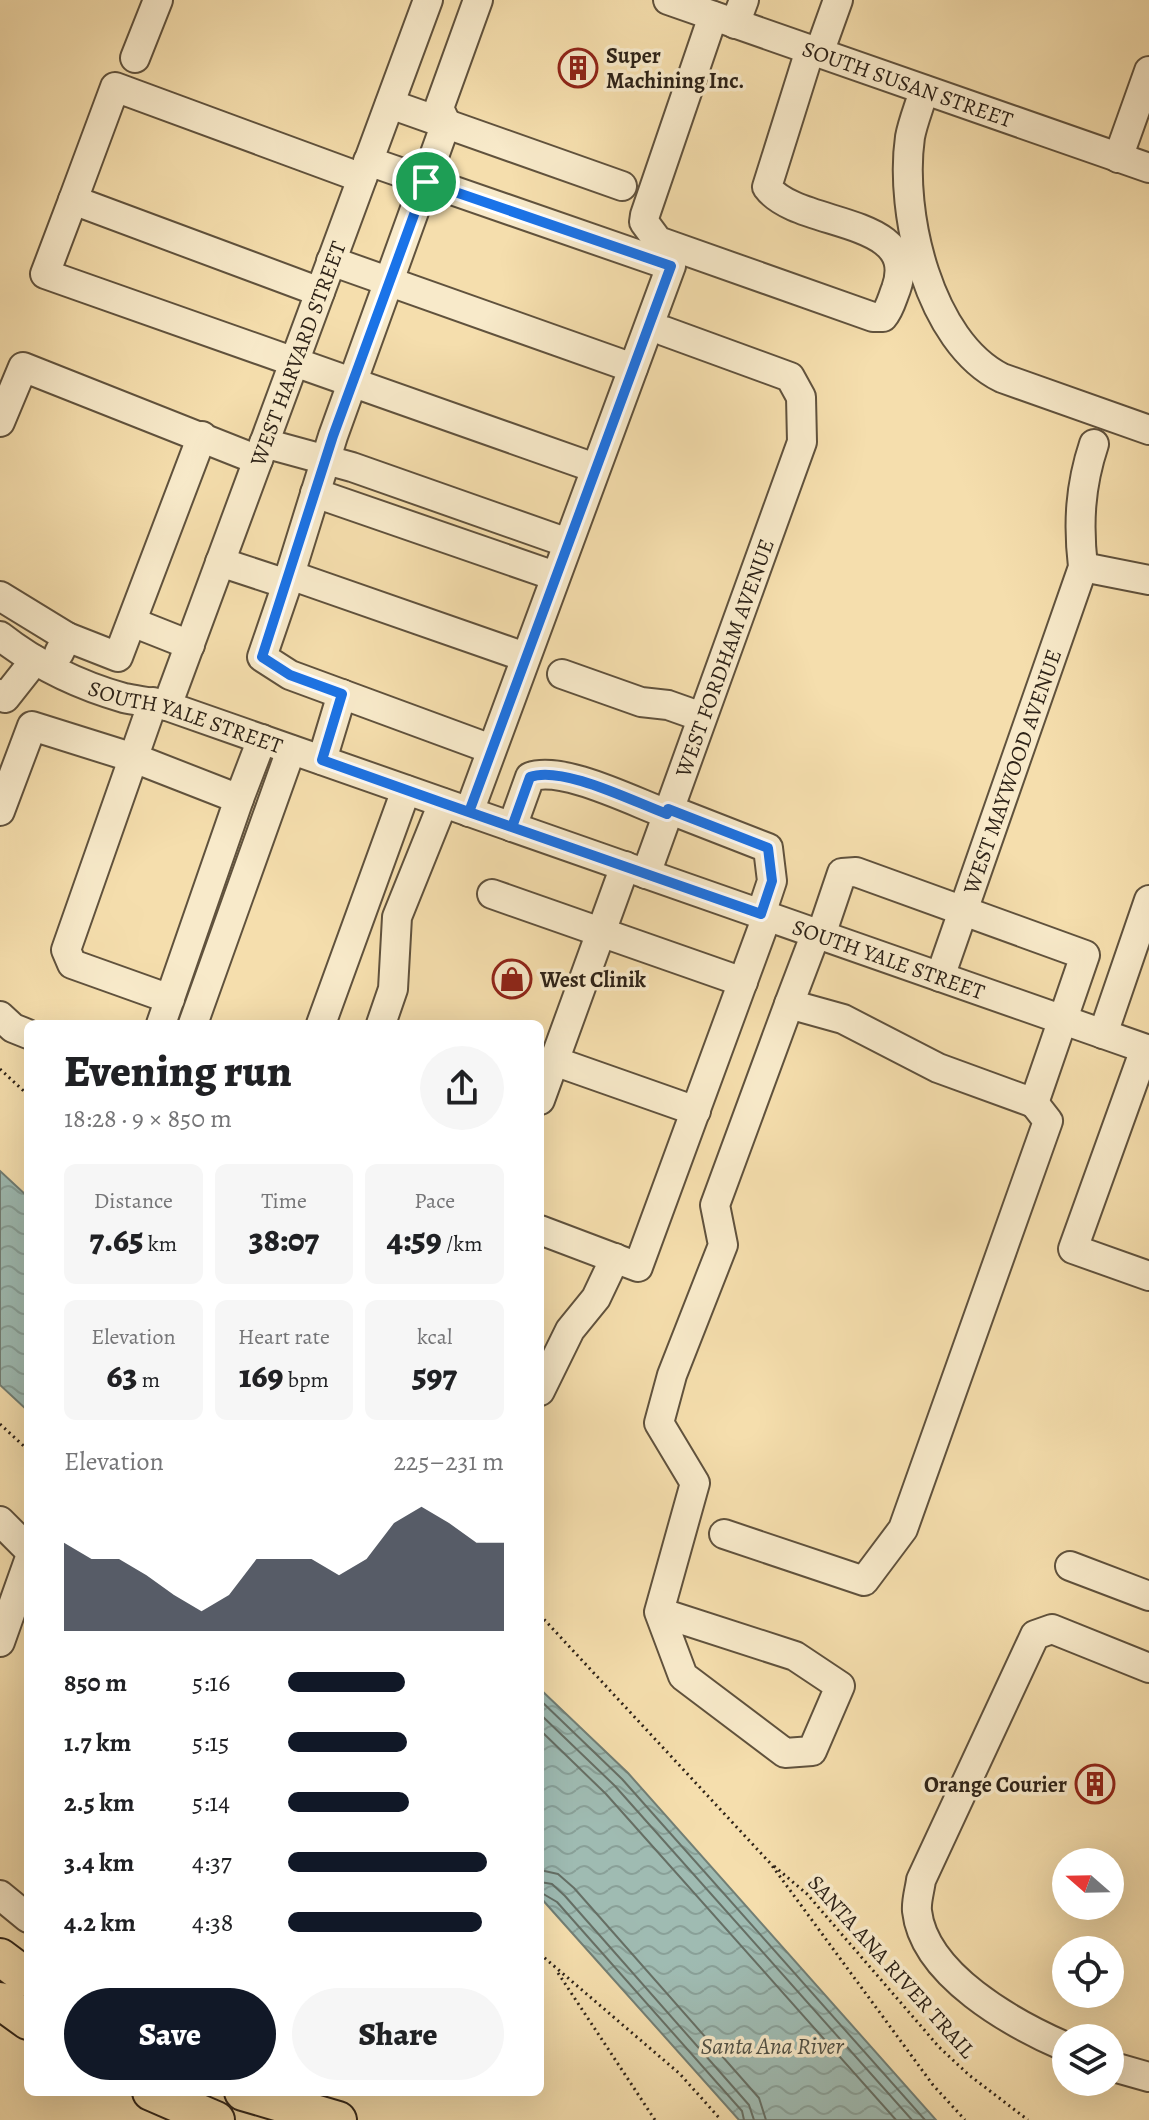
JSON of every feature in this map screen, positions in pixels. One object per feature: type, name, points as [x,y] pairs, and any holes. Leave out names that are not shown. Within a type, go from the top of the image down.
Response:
[{"type":"main road","points":[[0,1957],[24,1975]]},
{"type":"main road","points":[[0,2001],[24,2018]]},
{"type":"main road","points":[[160,2096],[216,2120]]},
{"type":"main road","points":[[257,2096],[338,2120]]},
{"type":"street","points":[[135,58],[158,0]]},
{"type":"street","name":"WEST HARVARD STREET","points":[[166,1012],[72,964],[66,950],[134,758],[190,645],[428,0]]},
{"type":"street","points":[[478,0],[439,108],[446,123],[325,463],[262,657],[290,675],[491,749]]},
{"type":"street","points":[[731,13],[645,215],[650,233],[658,241],[873,317],[883,317],[902,274],[898,256],[887,240],[783,202],[767,187],[814,51],[838,0]]},
{"type":"street","name":"SOUTH SUSAN STREET","points":[[680,2],[731,13],[814,51],[1149,168]]},
{"type":"street","points":[[1118,158],[1149,71]]},
{"type":"street","points":[[382,1020],[393,989],[397,917],[491,749],[671,266],[426,182],[365,170],[115,87],[45,274],[595,468]]},
{"type":"street","points":[[924,90],[910,136],[908,183],[916,241],[935,302],[964,346],[981,368],[1002,378],[1149,430]]},
{"type":"street","points":[[390,104],[622,186]]},
{"type":"street","points":[[73,200],[320,292]]},
{"type":"street","points":[[331,261],[633,368]]},
{"type":"street","name":"WEST FORDHAM AVENUE","points":[[544,1089],[600,931],[668,811],[802,442],[801,397],[790,377],[664,331]]},
{"type":"street","points":[[0,422],[23,367],[202,436],[261,452],[352,467],[568,543]]},
{"type":"street","points":[[0,596],[67,637],[118,657],[202,436]]},
{"type":"street","points":[[1094,444],[1083,477],[1078,525],[1083,567],[1149,580]]},
{"type":"street","points":[[315,493],[555,576]]},
{"type":"street","points":[[220,562],[288,580],[525,657]]},
{"type":"street","name":"WEST MAYWOOD AVENUE","points":[[940,977],[1083,567]]},
{"type":"street","points":[[132,622],[190,645]]},
{"type":"street","name":"SOUTH YALE STREET","points":[[0,636],[73,682],[127,699],[160,704],[1147,1050]]},
{"type":"street","points":[[0,694],[5,698],[43,665],[67,637]]},
{"type":"street","points":[[562,674],[641,702],[668,705],[702,717]]},
{"type":"street","points":[[322,760],[342,694]]},
{"type":"street","points":[[0,811],[32,726],[134,758],[239,799]]},
{"type":"street","points":[[166,1012],[262,739]]},
{"type":"street","points":[[194,1020],[291,750]]},
{"type":"street","points":[[512,827],[530,777],[541,773],[565,776],[768,848],[772,881],[743,982],[638,1267],[544,1231]]},
{"type":"street","points":[[322,1020],[406,790]]},
{"type":"street","points":[[659,1612],[795,1656],[840,1686],[812,1751],[785,1753],[683,1676],[659,1612],[695,1483],[659,1423],[672,1375],[723,1245],[715,1205],[789,1004],[842,873],[856,872],[1085,955],[1034,1103]]},
{"type":"street","points":[[492,894],[743,982]]},
{"type":"street","points":[[1103,1034],[1138,968],[1149,900]]},
{"type":"street","points":[[724,1534],[864,1581],[903,1529],[1048,1121],[1034,1103],[938,1068],[843,1019],[789,1004]]},
{"type":"street","points":[[0,1016],[13,1028],[24,1032]]},
{"type":"street","points":[[1147,1050],[1073,1249],[1149,1276]]},
{"type":"street","points":[[554,1061],[696,1111]]},
{"type":"street","points":[[544,1383],[570,1330],[596,1298],[615,1258]]},
{"type":"street","points":[[0,1521],[24,1545]]},
{"type":"street","points":[[1070,1566],[1149,1596]]},
{"type":"street","points":[[0,1642],[24,1574]]},
{"type":"street","points":[[1052,2040],[989,2007],[931,1950],[917,1910],[921,1880],[1023,1655],[1035,1635],[1052,1629],[1149,1668]]},
{"type":"street","points":[[0,1895],[24,1915]]},
{"type":"street","points":[[1124,2070],[1149,2077]]},
{"type":"path","points":[[0,1069],[24,1091]]},
{"type":"path","points":[[0,1424],[24,1446]]},
{"type":"path","name":"SANTA ANA RIVER TRAIL","points":[[544,1619],[770,1863],[933,2085],[965,2120]]},
{"type":"path","name":"SANTA ANA RIVER TRAIL","points":[[770,1863],[807,1894],[939,2047],[969,2075],[1028,2120]]},
{"type":"path","points":[[544,1958],[680,2074],[721,2120]]},
{"type":"path","points":[[556,1970],[655,2120]]},
{"type":"water","points":[[0,1171],[24,1193],[24,1407],[0,1385]]},
{"type":"water","name":"Santa Ana River","points":[[544,1693],[628,1773],[936,2120],[739,2120],[544,1901]]},
{"type":"place","name":"Super Machining Inc.","points":[[578,68]]},
{"type":"place","name":"West Clinik","points":[[512,979]]},
{"type":"place","name":"Orange Courier","points":[[1095,1784]]},
{"type":"route","points":[[426,182],[671,266],[469,812],[512,827],[530,777],[541,773],[565,776],[667,814],[668,809],[768,848],[772,881],[761,914],[443,803],[322,760],[342,694],[290,675],[262,657],[333,436],[426,182]]}]
